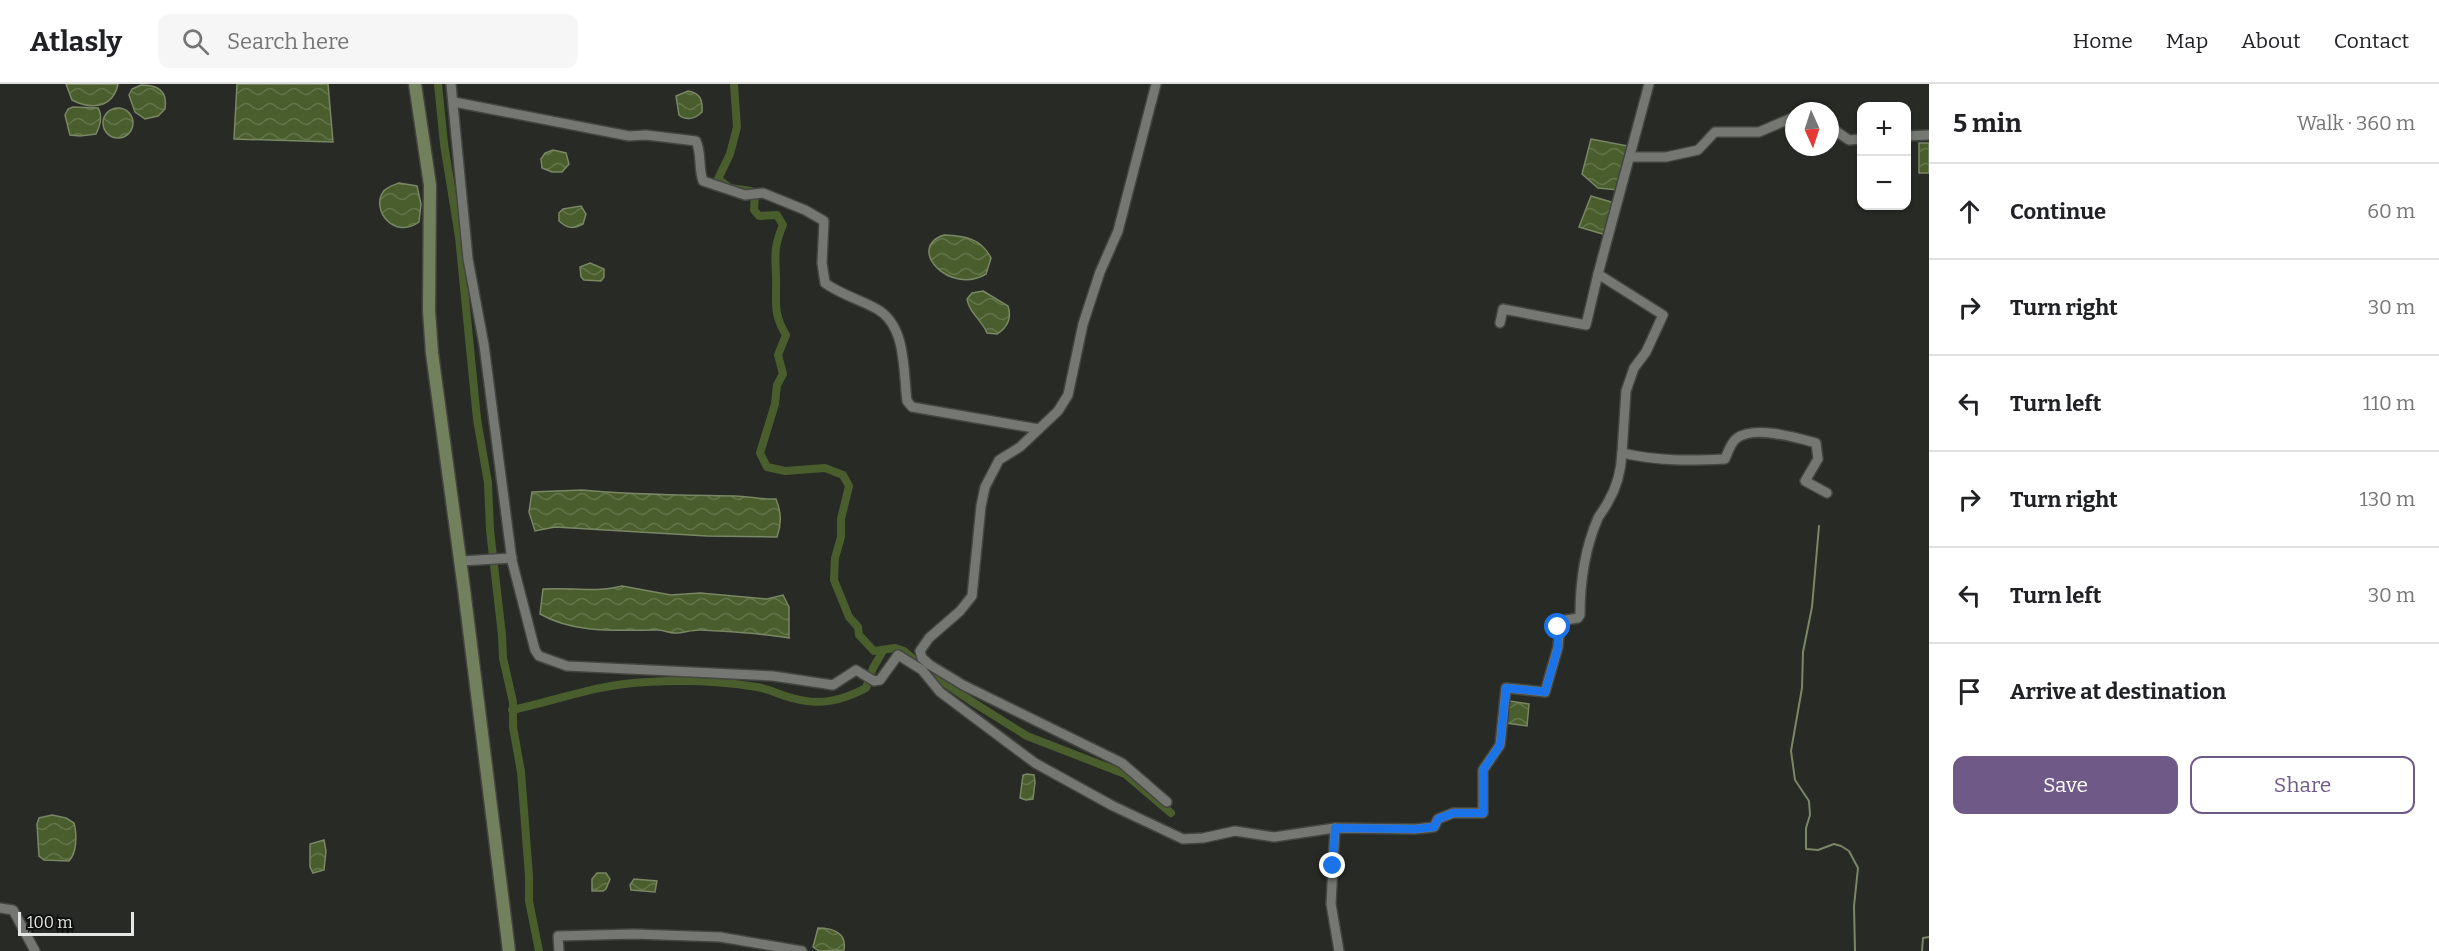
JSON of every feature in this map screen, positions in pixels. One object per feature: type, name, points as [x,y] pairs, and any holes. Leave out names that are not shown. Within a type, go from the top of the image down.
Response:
[{"type":"street","points":[[415,84],[430,185],[429,291],[432,353],[509,951]]},
{"type":"street","points":[[451,84],[468,259],[486,357],[509,558],[535,651],[539,656],[554,663],[591,669],[773,676],[833,685],[856,670],[874,681],[880,680],[885,676],[894,657],[898,655],[927,674],[940,692],[1035,763],[1113,806],[1182,839],[1235,831],[1274,837],[1335,828],[1415,829],[1434,827],[1438,819],[1453,813],[1483,813],[1483,770],[1500,745],[1506,688],[1545,692],[1558,647],[1560,621],[1578,618],[1580,615],[1582,574],[1590,541],[1599,517],[1620,476],[1626,391],[1634,368],[1646,352],[1663,315],[1598,274]]},
{"type":"street","points":[[1156,84],[1118,231],[1100,272],[1083,324],[1068,395],[1058,411],[1020,447],[999,460],[985,487],[981,506],[972,596],[960,611],[923,645],[920,654],[930,665],[963,685],[1122,763],[1167,802]]},
{"type":"street","points":[[1500,324],[1503,309],[1586,325],[1649,84]]},
{"type":"street","points":[[454,102],[629,136],[646,135],[696,141],[703,181],[745,195],[763,193],[806,210],[824,221],[822,263],[825,283],[836,291],[877,309],[891,322],[902,354],[907,401],[912,407],[1039,429]]},
{"type":"street","points":[[1630,157],[1666,157],[1698,150],[1715,132],[1759,132],[1785,121]]},
{"type":"street","points":[[1839,134],[1849,140],[1857,139]]},
{"type":"street","points":[[1911,136],[1929,135]]},
{"type":"street","points":[[1622,453],[1684,462],[1725,459],[1733,441],[1739,436],[1787,434],[1816,443],[1818,459],[1805,482],[1827,493]]},
{"type":"street","points":[[460,561],[509,558]]},
{"type":"street","points":[[1335,828],[1331,904],[1339,951]]},
{"type":"street","points":[[0,908],[13,910],[35,951]]},
{"type":"street","points":[[559,951],[558,936],[634,934],[720,937],[802,951]]},
{"type":"water","points":[[66,84],[118,84],[111,98],[94,106],[72,100]]},
{"type":"water","points":[[237,84],[328,84],[333,142],[234,139]]},
{"type":"water","points":[[141,85],[152,86],[163,93],[165,109],[158,116],[145,119],[135,112],[129,95],[132,89]]},
{"type":"water","points":[[688,91],[698,95],[702,112],[688,119],[679,115],[676,96]]},
{"type":"water","points":[[73,107],[98,108],[100,121],[96,134],[70,135],[65,115],[68,109]]},
{"type":"water","points":[[118,108],[128,113],[133,123],[128,133],[118,138],[108,133],[103,123],[108,113]]},
{"type":"water","points":[[1591,139],[1628,146],[1618,190],[1598,188],[1582,174]]},
{"type":"water","points":[[1919,143],[1929,143],[1929,173],[1919,173]]},
{"type":"water","points":[[553,150],[566,153],[569,164],[562,172],[552,172],[542,168],[541,159],[545,153]]},
{"type":"water","points":[[399,183],[417,186],[421,204],[419,222],[410,227],[393,225],[387,220],[380,207],[380,199],[384,190]]},
{"type":"water","points":[[1591,196],[1611,202],[1614,207],[1606,235],[1579,227]]},
{"type":"water","points":[[581,206],[586,214],[583,224],[571,227],[559,221],[559,213],[563,209]]},
{"type":"water","points":[[944,235],[972,239],[982,246],[991,258],[986,274],[972,279],[959,279],[937,268],[931,259],[929,250],[933,241]]},
{"type":"water","points":[[590,263],[604,269],[604,277],[601,281],[584,280],[581,277],[580,267]]},
{"type":"water","points":[[983,291],[1008,306],[1010,314],[1008,322],[997,334],[987,333],[968,304],[967,299],[972,293]]},
{"type":"water","points":[[582,490],[776,499],[780,513],[780,527],[777,537],[707,536],[555,527],[535,531],[529,512],[532,492]]},
{"type":"water","points":[[622,586],[671,595],[700,593],[767,599],[783,595],[789,607],[789,638],[699,630],[675,633],[657,630],[597,630],[568,625],[540,614],[543,589],[602,589]]},
{"type":"water","points":[[1509,701],[1529,704],[1527,726],[1506,723]]},
{"type":"water","points":[[1023,775],[1034,775],[1035,782],[1033,799],[1026,800],[1020,798]]},
{"type":"water","points":[[52,815],[66,818],[74,823],[76,843],[69,861],[44,860],[39,856],[37,824],[39,818]]},
{"type":"water","points":[[324,840],[326,851],[324,870],[313,873],[310,867],[310,844]]},
{"type":"water","points":[[597,873],[606,873],[610,879],[603,891],[592,891],[592,879]]},
{"type":"water","points":[[634,879],[657,881],[655,892],[631,890],[630,885]]},
{"type":"water","points":[[818,928],[834,930],[838,933],[843,939],[844,950],[819,951],[813,947]]},
{"type":"waterway","points":[[438,84],[444,144],[459,237],[477,419],[488,483],[490,530],[503,658],[513,702],[513,727],[521,772],[529,901],[539,951]]},
{"type":"waterway","points":[[734,84],[737,127],[730,154],[718,179],[730,188],[751,191]]},
{"type":"waterway","points":[[755,194],[754,210],[759,216],[777,215],[783,225],[776,250],[776,300],[777,313],[786,335],[778,355],[783,374],[777,385],[775,404],[760,453],[767,467],[785,471],[825,468],[843,475],[849,486],[841,519],[841,537],[835,558],[834,580],[849,617],[858,627],[859,635],[874,651],[895,648],[904,651],[930,673],[1027,736],[1125,774],[1171,813]]},
{"type":"waterway","points":[[1819,526],[1812,607],[1803,652],[1802,688],[1791,751],[1795,780],[1809,801],[1810,815],[1806,828],[1806,849],[1818,850],[1834,844],[1841,846],[1849,851],[1858,868],[1854,906],[1855,951]]},
{"type":"waterway","points":[[512,710],[612,686],[661,681],[743,685],[812,702],[830,701],[866,688],[873,668],[883,651]]},
{"type":"waterway","points":[[1922,951],[1923,938],[1929,937]]},
{"type":"route","points":[[1333,866],[1335,828],[1415,829],[1434,827],[1438,819],[1453,813],[1483,813],[1483,770],[1500,745],[1506,688],[1545,692],[1558,647],[1558,627]]}]
